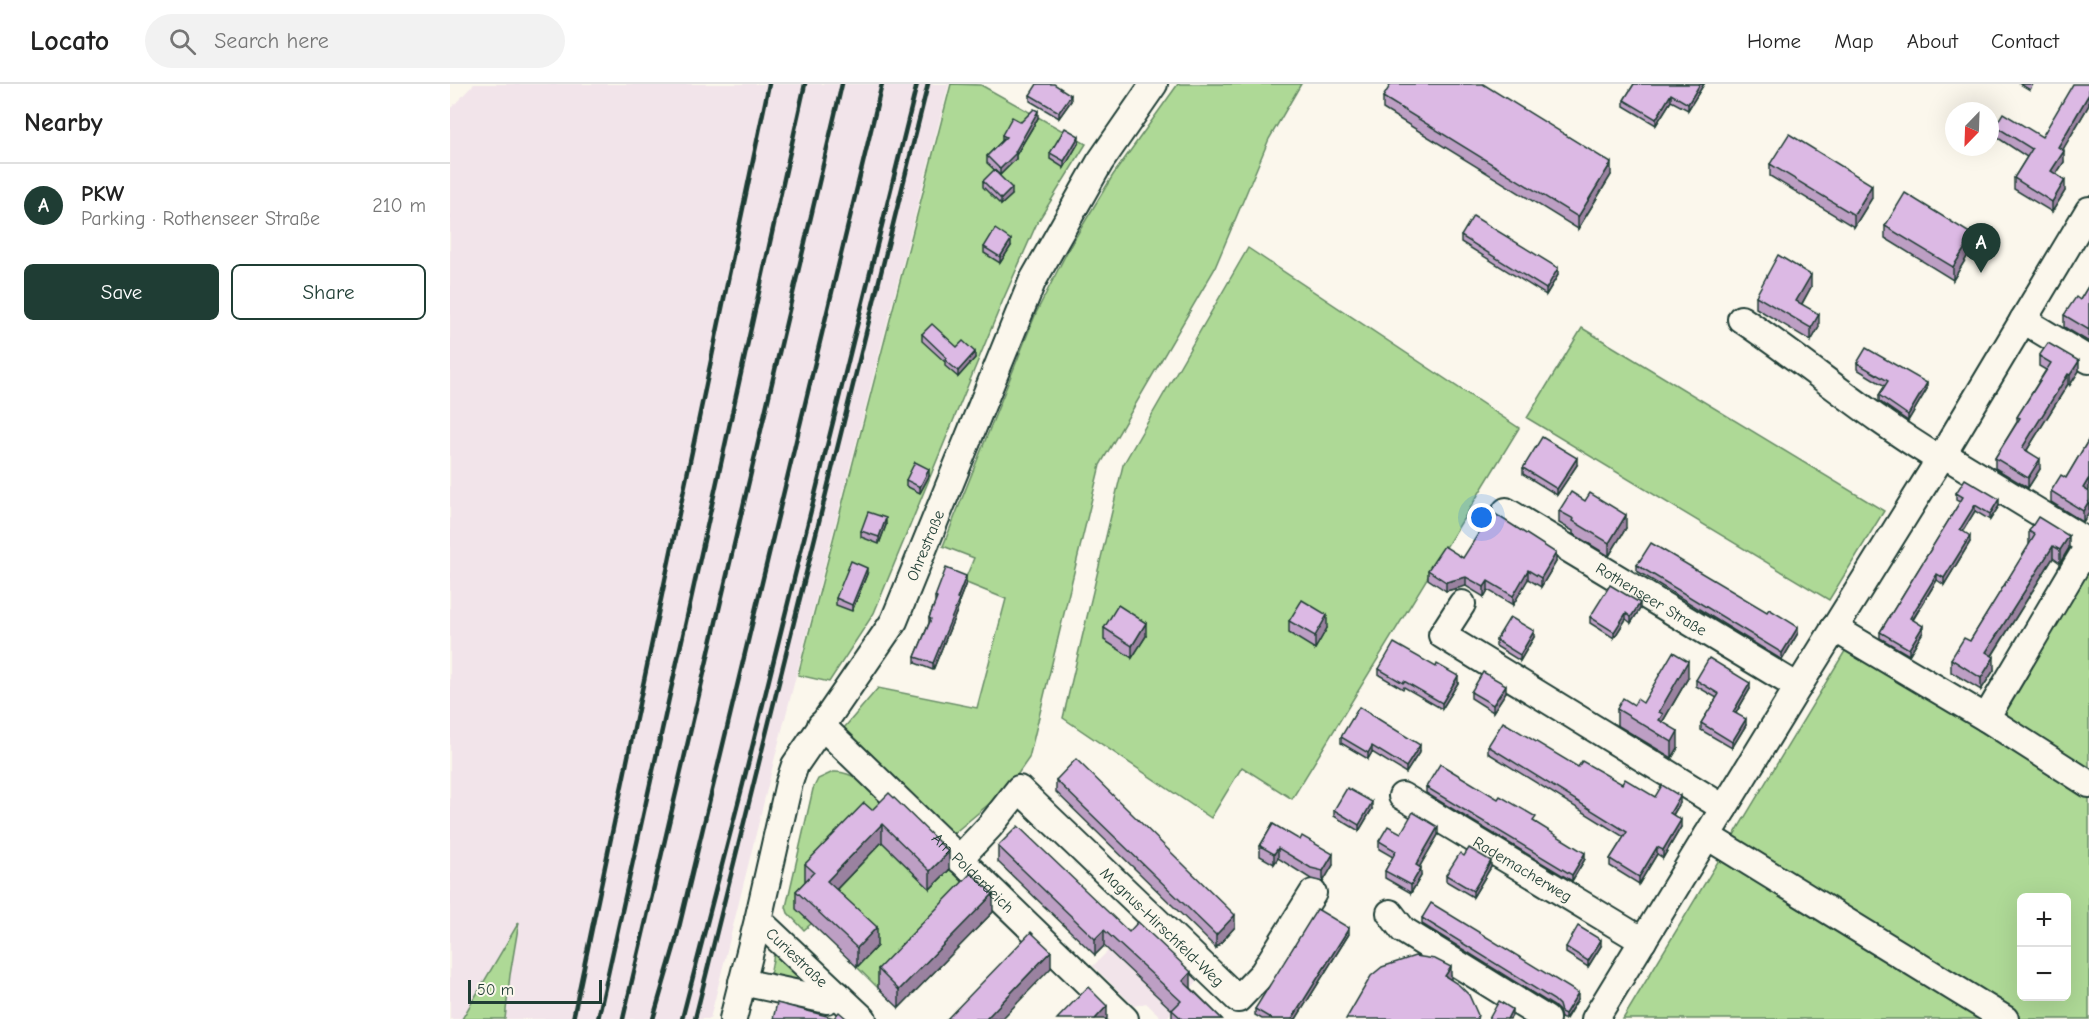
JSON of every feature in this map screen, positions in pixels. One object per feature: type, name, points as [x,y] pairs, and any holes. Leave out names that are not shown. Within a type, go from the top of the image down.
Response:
[{"type":"street","name":"Ohrestraße","points":[[733,1019],[795,765],[894,621],[1032,282],[1100,162],[1154,84]]},
{"type":"street","points":[[1595,1019],[1941,456],[2089,210]]},
{"type":"street","points":[[1741,319],[1797,358],[1844,396],[2089,544],[1986,718]]},
{"type":"street","points":[[2023,320],[2089,360]]},
{"type":"street","name":"Rothenseer Straße","points":[[1506,511],[1797,687]]},
{"type":"street","points":[[1462,604],[1442,636],[1725,808]]},
{"type":"street","points":[[1834,628],[1986,718],[2089,784]]},
{"type":"street","points":[[1556,721],[1586,723]]},
{"type":"street","name":"Am Polderdeich","points":[[821,725],[1125,1019]]},
{"type":"street","name":"Magnus-Hirschfeld-Weg","points":[[959,859],[990,826],[1019,789],[1238,999],[1263,973],[1313,893]]},
{"type":"street","name":"Rademacherweg","points":[[1402,796],[1643,941]]},
{"type":"street","points":[[1707,836],[2005,1019]]},
{"type":"street","points":[[1390,913],[1403,930],[1545,1019]]},
{"type":"street","name":"Curiestraße","points":[[758,920],[863,1019]]},
{"type":"street","name":"Curiestraße","points":[[742,982],[827,1000],[837,994]]},
{"type":"shaded area","points":[[474,84],[949,84],[774,761],[710,1019],[450,1019],[450,109]]},
{"type":"shaded area","points":[[1143,916],[1203,974],[1166,1019],[1163,1019],[1146,1003],[1134,1006],[1093,966]]},
{"type":"green space","points":[[951,84],[981,85],[1086,144],[1037,223],[874,613],[829,682],[798,675]]},
{"type":"green space","points":[[1178,84],[1301,84],[1269,139],[1214,270],[1100,465],[1029,758],[1008,788],[953,834],[844,728],[878,688],[977,708],[1006,599],[964,582],[974,558],[943,546],[1036,313],[1069,248],[1113,175]]},
{"type":"green space","points":[[1248,248],[1519,428],[1292,799],[1242,767],[1211,818],[1063,718],[1123,465]]},
{"type":"green space","points":[[1582,328],[1884,511],[1829,600],[1527,418]]},
{"type":"green space","points":[[2089,565],[2089,1019],[1623,1019],[1848,646],[1990,732]]},
{"type":"green space","points":[[833,772],[842,772],[858,779],[890,810],[812,923],[804,930],[788,913],[786,907],[813,789],[818,779]]},
{"type":"green space","points":[[882,842],[930,889],[950,869],[973,890],[878,988],[856,966],[877,946],[827,899]]},
{"type":"green space","points":[[519,922],[505,1019],[462,1019]]},
{"type":"green space","points":[[775,949],[811,983],[769,980]]},
{"type":"building","points":[[1037,84],[1054,84],[1071,95],[1059,112],[1030,95]]},
{"type":"building","points":[[1391,84],[1483,84],[1611,163],[1578,217],[1383,97]]},
{"type":"building","points":[[1634,84],[1700,84],[1688,104],[1671,94],[1656,119],[1624,100]]},
{"type":"building","points":[[2073,84],[2089,84],[2089,94],[2058,147],[2064,151],[2051,171],[2065,180],[2052,202],[2014,178],[2032,149],[1999,128],[1999,120],[2003,113],[2042,137]]},
{"type":"building","points":[[1034,109],[1038,111],[1016,153],[1000,169],[987,156],[1006,137],[1002,135],[1012,117],[1021,122]]},
{"type":"building","points":[[1065,128],[1079,136],[1064,161],[1050,153]]},
{"type":"building","points":[[1789,134],[1872,185],[1854,215],[1770,164]]},
{"type":"building","points":[[994,170],[1012,188],[1001,199],[983,181]]},
{"type":"building","points":[[1905,193],[1973,235],[1953,267],[1885,226]]},
{"type":"building","points":[[1473,216],[1558,268],[1546,289],[1461,236]]},
{"type":"building","points":[[995,229],[1011,240],[1000,257],[984,247]]},
{"type":"building","points":[[1778,255],[1811,275],[1796,301],[1819,314],[1811,328],[1756,296]]},
{"type":"building","points":[[2089,285],[2089,330],[2064,315],[2076,297],[2080,300]]},
{"type":"building","points":[[932,324],[957,347],[963,341],[975,352],[958,371],[922,334]]},
{"type":"building","points":[[2048,343],[2079,361],[2070,375],[2068,374],[2022,448],[2040,459],[2028,478],[1995,458],[2020,418],[2017,417],[2051,363],[2039,356]]},
{"type":"building","points":[[1866,348],[1927,383],[1908,415],[1879,395],[1888,381],[1857,363]]},
{"type":"building","points":[[1542,437],[1577,458],[1557,489],[1523,468]]},
{"type":"building","points":[[2089,439],[2089,478],[2083,488],[2089,492],[2089,501],[2083,511],[2051,491],[2061,475],[2066,478]]},
{"type":"building","points":[[915,462],[929,469],[920,487],[906,480]]},
{"type":"building","points":[[1965,479],[1999,499],[1990,514],[1975,505],[1960,529],[1970,536],[1944,578],[1937,574],[1910,618],[1923,626],[1909,649],[1880,632],[1963,497],[1956,493]]},
{"type":"building","points":[[1571,492],[1585,501],[1590,493],[1626,515],[1609,543],[1559,511]]},
{"type":"building","points":[[868,512],[886,518],[879,537],[861,531]]},
{"type":"building","points":[[1492,512],[1556,553],[1541,578],[1528,570],[1513,596],[1488,581],[1484,587],[1466,577],[1446,582],[1428,570],[1444,546],[1463,558]]},
{"type":"building","points":[[2038,517],[2069,536],[2060,550],[2053,546],[1986,652],[1994,657],[1981,678],[1951,659],[1964,638],[1970,641],[2035,535],[2029,531]]},
{"type":"building","points":[[1651,543],[1767,612],[1769,609],[1798,627],[1782,653],[1637,565]]},
{"type":"building","points":[[851,561],[867,568],[852,605],[836,598]]},
{"type":"building","points":[[946,568],[966,576],[957,599],[959,600],[933,663],[915,657],[931,619],[929,618],[937,598],[935,597]]},
{"type":"building","points":[[1610,585],[1640,603],[1631,617],[1626,613],[1614,632],[1590,617]]},
{"type":"building","points":[[1302,600],[1327,615],[1315,636],[1289,621]]},
{"type":"building","points":[[1118,605],[1146,623],[1132,646],[1104,628]]},
{"type":"building","points":[[1510,617],[1534,631],[1520,655],[1496,640]]},
{"type":"building","points":[[1394,643],[1436,667],[1437,664],[1458,676],[1442,703],[1379,669]]},
{"type":"building","points":[[1673,652],[1688,661],[1659,712],[1663,714],[1659,720],[1678,731],[1672,742],[1617,709],[1623,698],[1634,705],[1637,699],[1643,703]]},
{"type":"building","points":[[1709,658],[1750,683],[1733,712],[1746,719],[1732,742],[1701,723],[1719,694],[1696,680]]},
{"type":"building","points":[[1483,672],[1506,685],[1493,705],[1471,692]]},
{"type":"building","points":[[1359,707],[1420,745],[1406,767],[1372,746],[1368,753],[1341,737]]},
{"type":"building","points":[[1503,722],[1578,767],[1582,761],[1622,784],[1625,779],[1655,797],[1662,785],[1680,796],[1670,813],[1681,820],[1663,850],[1657,847],[1639,877],[1610,859],[1627,832],[1488,746]]},
{"type":"building","points":[[1076,759],[1235,915],[1216,935],[1056,780]]},
{"type":"building","points":[[1440,764],[1498,799],[1500,796],[1536,817],[1533,821],[1585,853],[1572,875],[1426,787]]},
{"type":"building","points":[[1347,788],[1372,802],[1359,825],[1334,810]]},
{"type":"building","points":[[889,793],[949,852],[930,871],[882,824],[827,881],[877,927],[857,948],[796,891],[814,872],[805,864],[864,803],[872,810]]},
{"type":"building","points":[[1413,812],[1438,827],[1416,865],[1421,868],[1411,885],[1385,871],[1396,851],[1379,841],[1388,826],[1401,833]]},
{"type":"building","points":[[1273,824],[1300,840],[1302,836],[1333,854],[1323,871],[1311,868],[1278,848],[1274,854],[1260,846]]},
{"type":"building","points":[[1018,826],[1129,932],[1138,922],[1191,972],[1183,981],[1222,1019],[1182,1019],[1172,1010],[1181,1001],[1104,930],[1095,939],[998,846]]},
{"type":"building","points":[[1469,848],[1491,861],[1473,891],[1446,875],[1460,853],[1464,856]]},
{"type":"building","points":[[971,873],[993,894],[899,990],[878,969]]},
{"type":"building","points":[[1431,903],[1578,993],[1565,1014],[1561,1012],[1554,1000],[1422,918]]},
{"type":"building","points":[[1317,909],[1349,928],[1292,1019],[1272,1019],[1255,1009]]},
{"type":"building","points":[[1578,926],[1601,940],[1588,961],[1566,947]]},
{"type":"building","points":[[1031,932],[1051,951],[986,1019],[947,1019]]},
{"type":"building","points":[[1415,956],[1435,959],[1451,967],[1445,976],[1469,995],[1478,1015],[1477,1019],[1346,1019],[1371,976],[1382,967]]},
{"type":"building","points":[[1088,987],[1107,1006],[1095,1019],[1057,1019]]},
{"type":"building","points":[[1499,1001],[1512,1009],[1507,1019],[1489,1019]]},
{"type":"building","points":[[777,1003],[834,1018],[839,1012],[847,1019],[773,1019]]},
{"type":"railway","points":[[573,1019],[769,84]]},
{"type":"railway","points":[[598,1019],[805,84]]},
{"type":"railway","points":[[623,1019],[842,84]]},
{"type":"railway","points":[[653,1019],[675,944],[882,84]]},
{"type":"railway","points":[[682,1019],[743,784],[917,84]]},
{"type":"railway","points":[[695,1019],[928,84]]},
{"type":"place","name":"PKW","points":[[1981,273]]}]
